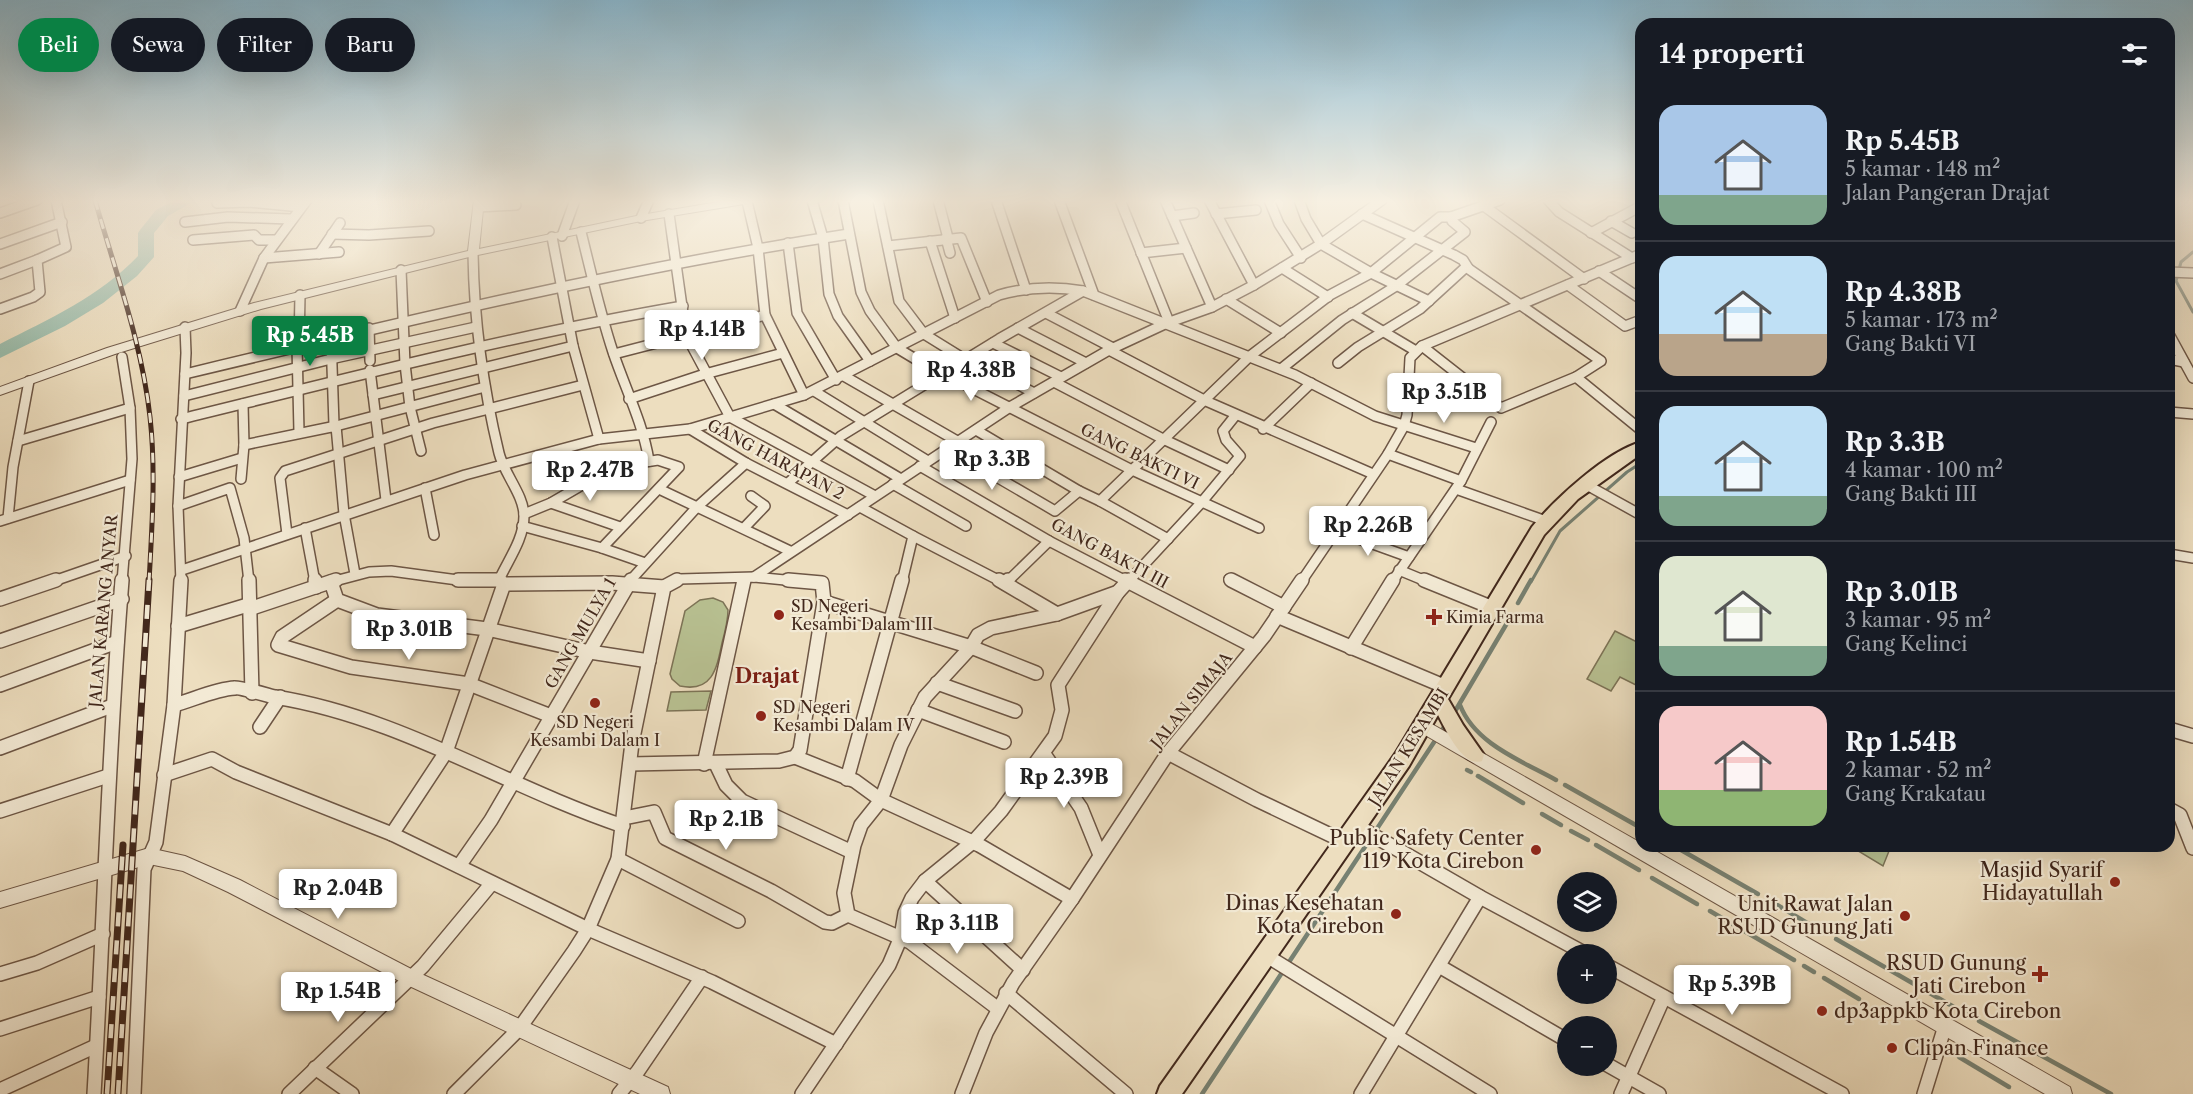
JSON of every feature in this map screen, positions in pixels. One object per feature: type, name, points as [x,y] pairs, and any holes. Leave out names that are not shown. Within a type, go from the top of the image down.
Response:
[{"type":"main road","name":"JALAN KESAMBI","points":[[1168,1094],[1278,963],[1346,842],[1362,828],[1441,716],[1493,608],[1531,541],[1546,521],[1596,490],[1635,453]]},
{"type":"main road","points":[[1441,716],[1474,755]]},
{"type":"street","points":[[0,274],[57,251]]},
{"type":"street","points":[[240,311],[269,251]]},
{"type":"street","points":[[0,391],[181,328],[240,311],[483,251]]},
{"type":"street","points":[[558,251],[561,288],[573,346],[599,439]]},
{"type":"street","points":[[585,251],[602,320],[629,399],[645,435],[649,461]]},
{"type":"street","points":[[675,251],[686,335],[730,417],[875,496]]},
{"type":"street","points":[[185,374],[369,328],[743,251]]},
{"type":"street","points":[[758,251],[765,315],[804,395]]},
{"type":"street","points":[[789,251],[797,314],[840,378],[957,441]]},
{"type":"street","points":[[824,251],[829,294],[838,316],[870,361]]},
{"type":"street","points":[[853,251],[861,292],[870,311],[897,348]]},
{"type":"street","points":[[889,251],[899,301],[924,334],[1034,393]]},
{"type":"street","points":[[933,251],[954,318]]},
{"type":"street","points":[[968,251],[987,302]]},
{"type":"street","points":[[1013,251],[1026,290]]},
{"type":"street","points":[[1078,251],[1094,296]]},
{"type":"street","points":[[1159,251],[1141,253],[1168,323]]},
{"type":"street","points":[[1187,251],[1212,306]]},
{"type":"street","points":[[1236,251],[1254,285]]},
{"type":"street","points":[[1297,251],[1301,258]]},
{"type":"street","points":[[852,852],[742,801],[710,764],[749,577],[1034,393],[1111,349],[1212,306],[1254,285],[1311,251]]},
{"type":"street","points":[[1333,251],[1371,273],[1429,301]]},
{"type":"street","points":[[1100,501],[1250,356],[1328,297],[1371,273],[1399,251]]},
{"type":"street","points":[[1281,369],[1352,313],[1396,286],[1439,251]]},
{"type":"street","points":[[1352,313],[1419,349],[1499,408],[1576,377],[1601,361],[1468,268],[1463,260],[1442,251]]},
{"type":"street","points":[[1546,251],[1584,279]]},
{"type":"street","points":[[264,258],[339,252]]},
{"type":"street","points":[[392,834],[446,752],[522,526],[524,514],[502,464],[485,387],[474,307],[473,253]]},
{"type":"street","points":[[1404,426],[1407,414],[1408,361],[1419,349],[1635,256]]},
{"type":"street","points":[[0,309],[33,297],[40,292],[37,260]]},
{"type":"street","points":[[1282,268],[1328,297]]},
{"type":"street","points":[[1338,363],[1384,330],[1420,309],[1465,268],[1468,268]]},
{"type":"street","points":[[401,270],[405,364],[410,407],[421,451]]},
{"type":"street","points":[[1599,272],[1635,295]]},
{"type":"street","points":[[1568,285],[1625,326],[1635,322]]},
{"type":"street","points":[[182,570],[386,500],[502,464],[599,439],[690,429],[804,395],[1005,293],[1026,290],[1063,288],[1083,291],[1281,369],[1375,416],[1476,448]]},
{"type":"street","points":[[788,483],[836,440],[993,343],[1083,291]]},
{"type":"street","points":[[299,432],[297,368],[300,296]]},
{"type":"street","points":[[1226,299],[1281,333]]},
{"type":"street","points":[[181,419],[333,381],[370,368],[405,364],[602,320],[683,306]]},
{"type":"street","points":[[1046,313],[1111,349],[1153,376],[1203,401],[1263,429],[1373,474]]},
{"type":"street","points":[[614,354],[765,315]]},
{"type":"street","points":[[183,396],[476,327]]},
{"type":"street","points":[[134,1094],[144,869],[156,842],[174,705],[182,570],[178,506],[185,374],[181,328]]},
{"type":"street","points":[[369,328],[374,416],[386,500]]},
{"type":"street","points":[[1018,328],[1086,363]]},
{"type":"street","points":[[331,338],[335,425],[344,514],[355,574]]},
{"type":"street","points":[[993,343],[1162,439],[1229,470]]},
{"type":"street","points":[[2175,344],[2193,378]]},
{"type":"street","points":[[373,395],[573,346]]},
{"type":"street","name":"GANG BAKTI VI","points":[[897,348],[943,375],[1132,470],[1259,528]]},
{"type":"street","points":[[629,399],[705,374],[783,353]]},
{"type":"street","name":"JALAN KARANG ANYAR","points":[[94,1094],[103,934],[113,643],[122,599],[132,459],[130,408],[122,357]]},
{"type":"street","points":[[1576,377],[1635,425]]},
{"type":"street","points":[[29,381],[4,519],[130,480]]},
{"type":"street","points":[[1263,429],[1311,383]]},
{"type":"street","points":[[287,534],[281,500],[280,475],[288,469],[415,429],[583,386]]},
{"type":"street","points":[[244,445],[374,416],[485,387]]},
{"type":"street","name":"GANG BAKTI III","points":[[814,391],[924,464],[1049,541],[1255,647]]},
{"type":"street","points":[[241,479],[244,445],[243,404]]},
{"type":"street","points":[[774,404],[836,440],[966,526]]},
{"type":"street","points":[[18,441],[130,408]]},
{"type":"street","points":[[2175,412],[2193,414]]},
{"type":"street","points":[[802,1094],[889,965],[901,937],[906,909],[925,881],[974,841],[1001,811],[1044,754],[1060,722],[1062,710],[1058,685],[1090,639],[1118,592],[1201,503],[1240,456],[1226,440],[1223,431],[1235,416]]},
{"type":"street","points":[[1351,648],[1399,570],[1459,485],[1491,422]]},
{"type":"street","name":"JALAN SIMAJA","points":[[963,1094],[997,1008],[1006,993],[1072,899],[1168,753],[1255,647],[1281,611],[1337,531],[1404,426]]},
{"type":"street","name":"GANG HARAPAN 2","points":[[690,429],[746,463],[848,515]]},
{"type":"street","points":[[976,430],[1079,491],[1168,539]]},
{"type":"street","points":[[947,448],[1055,511],[1079,491]]},
{"type":"street","points":[[1388,454],[1546,521]]},
{"type":"street","points":[[179,477],[242,458]]},
{"type":"street","points":[[524,514],[551,503],[582,485],[649,461],[658,460],[680,468],[602,548]]},
{"type":"street","name":"GANG MULYA 1","points":[[459,866],[490,820],[590,652],[627,584],[697,507],[746,463]]},
{"type":"street","points":[[178,506],[229,488],[247,549],[252,606],[252,693]]},
{"type":"street","points":[[425,488],[434,535]]},
{"type":"street","points":[[659,489],[790,551]]},
{"type":"street","points":[[1596,490],[1635,512]]},
{"type":"street","points":[[744,528],[765,506],[751,495]]},
{"type":"street","points":[[551,503],[620,527]]},
{"type":"street","points":[[860,507],[1005,583],[1057,614]]},
{"type":"street","points":[[522,526],[602,548],[645,563]]},
{"type":"street","points":[[305,528],[316,587]]},
{"type":"street","points":[[1337,531],[1409,557]]},
{"type":"street","points":[[847,779],[892,623],[913,536]]},
{"type":"street","points":[[1005,583],[1049,541]]},
{"type":"street","points":[[2175,555],[2193,558]]},
{"type":"street","points":[[0,599],[126,556]]},
{"type":"street","points":[[1399,570],[1493,608]]},
{"type":"street","points":[[178,626],[355,574],[391,571],[465,581],[627,584],[664,587],[680,579],[749,577],[819,582],[824,586],[824,602],[800,750],[795,756],[780,761],[630,764]]},
{"type":"street","points":[[1229,579],[1281,611],[1351,648],[1441,716]]},
{"type":"street","points":[[331,582],[337,600]]},
{"type":"street","points":[[454,1094],[519,1029],[588,929],[618,859],[630,764],[664,587]]},
{"type":"street","points":[[848,915],[844,893],[852,852],[861,825],[881,800],[901,745],[918,710],[937,683],[971,647],[978,635],[991,628],[1057,614],[1118,592]]},
{"type":"street","points":[[0,640],[122,599]]},
{"type":"street","points":[[337,600],[377,615],[487,629],[590,652],[649,661]]},
{"type":"street","points":[[337,600],[282,637],[278,645],[351,667],[469,684],[551,716]]},
{"type":"street","points":[[824,602],[971,647],[1036,673]]},
{"type":"street","points":[[0,685],[113,643]]},
{"type":"street","points":[[937,683],[1015,711]]},
{"type":"street","points":[[174,705],[237,687],[252,693],[336,708],[446,752],[511,783],[623,822],[654,812],[665,838],[771,891],[825,922],[832,923],[848,915],[901,937],[931,955],[997,1008]]},
{"type":"street","points":[[260,728],[280,697]]},
{"type":"street","points":[[0,748],[112,706]]},
{"type":"street","points":[[918,710],[1004,742]]},
{"type":"street","points":[[2175,731],[2193,736]]},
{"type":"street","points":[[1168,753],[1257,800],[1346,842]]},
{"type":"street","points":[[1044,754],[1082,808],[1100,855]]},
{"type":"street","points":[[1474,755],[1635,848]]},
{"type":"street","points":[[795,756],[873,791],[881,800],[974,841],[1031,871],[1072,899]]},
{"type":"street","points":[[164,775],[203,761],[219,760],[236,771],[392,834],[588,929],[702,977],[836,1044]]},
{"type":"street","points":[[0,811],[108,776]]},
{"type":"street","points":[[2175,811],[2189,826],[2193,848]]},
{"type":"street","points":[[1362,828],[1480,897],[1567,944]]},
{"type":"street","points":[[1643,852],[2063,1094]]},
{"type":"street","points":[[0,900],[149,856],[186,864],[234,886],[411,978],[661,1094]]},
{"type":"street","points":[[618,859],[738,921]]},
{"type":"street","points":[[925,881],[1023,970]]},
{"type":"street","points":[[289,1094],[411,978],[492,883]]},
{"type":"street","points":[[1361,1094],[1480,897]]},
{"type":"street","points":[[0,974],[37,963],[103,934]]},
{"type":"street","points":[[1278,963],[1490,1094]]},
{"type":"street","points":[[1439,966],[1557,1035]]},
{"type":"street","points":[[1617,971],[1842,1094]]},
{"type":"street","points":[[619,1094],[702,977]]},
{"type":"street","points":[[1006,993],[1126,1094]]},
{"type":"street","points":[[0,1029],[99,996]]},
{"type":"street","points":[[1621,1094],[1664,997]]},
{"type":"street","points":[[1924,1094],[1945,1026]]},
{"type":"street","points":[[0,1090],[96,1046]]},
{"type":"street","points":[[315,1068],[352,1094]]},
{"type":"street","points":[[1617,1070],[1659,1094]]},
{"type":"green space","points":[[713,598],[723,602],[728,610],[715,669],[712,676],[700,686],[680,686],[670,674],[685,611],[700,600]]},
{"type":"green space","points":[[1615,631],[1635,641],[1635,684],[1620,677],[1611,691],[1587,679]]},
{"type":"green space","points":[[711,691],[706,710],[667,711],[671,692]]},
{"type":"green space","points":[[1860,852],[1889,852],[1883,866]]},
{"type":"waterway","points":[[0,352],[59,322],[115,287],[146,257],[146,251]]},
{"type":"waterway","points":[[2193,252],[2181,262],[2176,281],[2193,312]]},
{"type":"waterway","points":[[1531,582],[1560,531],[1635,467]]},
{"type":"waterway","points":[[1518,603],[1531,580]]},
{"type":"waterway","points":[[1454,713],[1510,618]]},
{"type":"waterway","points":[[1460,705],[1467,719],[1488,741],[1556,780]]},
{"type":"waterway","points":[[1202,1094],[1446,724]]},
{"type":"waterway","points":[[1467,770],[1471,772]]},
{"type":"waterway","points":[[1478,776],[1523,803]]},
{"type":"waterway","points":[[1565,785],[1635,825]]},
{"type":"waterway","points":[[1542,814],[1561,825]]},
{"type":"waterway","points":[[1571,831],[1588,840]]},
{"type":"waterway","points":[[1596,845],[1639,870]]},
{"type":"waterway","points":[[1684,852],[1758,894]]},
{"type":"waterway","points":[[1652,878],[1697,904]]},
{"type":"waterway","points":[[1769,900],[1822,932]]},
{"type":"waterway","points":[[1710,911],[1794,960]]},
{"type":"waterway","points":[[1836,939],[1966,1014]]},
{"type":"waterway","points":[[1804,966],[1814,972]]},
{"type":"waterway","points":[[1824,978],[1859,999]]},
{"type":"waterway","points":[[1979,1021],[2111,1094]]},
{"type":"waterway","points":[[1959,1057],[2009,1087]]},
{"type":"railway","points":[[110,251],[141,362],[150,417],[153,478],[149,582]]},
{"type":"railway","points":[[118,1094],[149,580]]},
{"type":"railway","points":[[107,1094],[123,845]]},
{"type":"place","name":"SD Negeri Kesambi Dalam III","points":[[779,615]]},
{"type":"place","name":"Kimia Farma","points":[[1434,617]]},
{"type":"place","name":"SD Negeri Kesambi Dalam I","points":[[595,703]]},
{"type":"place","name":"SD Negeri Kesambi Dalam IV","points":[[761,716]]},
{"type":"place","name":"Public Safety Center 119 Kota Cirebon","points":[[1536,850]]},
{"type":"place","name":"Masjid Syarif Hidayatullah","points":[[2115,882]]},
{"type":"place","name":"Dinas Kesehatan Kota Cirebon","points":[[1396,914]]},
{"type":"place","name":"Unit Rawat Jalan RSUD Gunung Jati","points":[[1905,916]]},
{"type":"place","name":"RSUD Gunung Jati Cirebon","points":[[2040,974]]},
{"type":"place","name":"dp3appkb Kota Cirebon","points":[[1822,1011]]},
{"type":"place","name":"Clipan Finance","points":[[1892,1048]]},
{"type":"district","name":"Drajat","points":[[767,676]]}]
